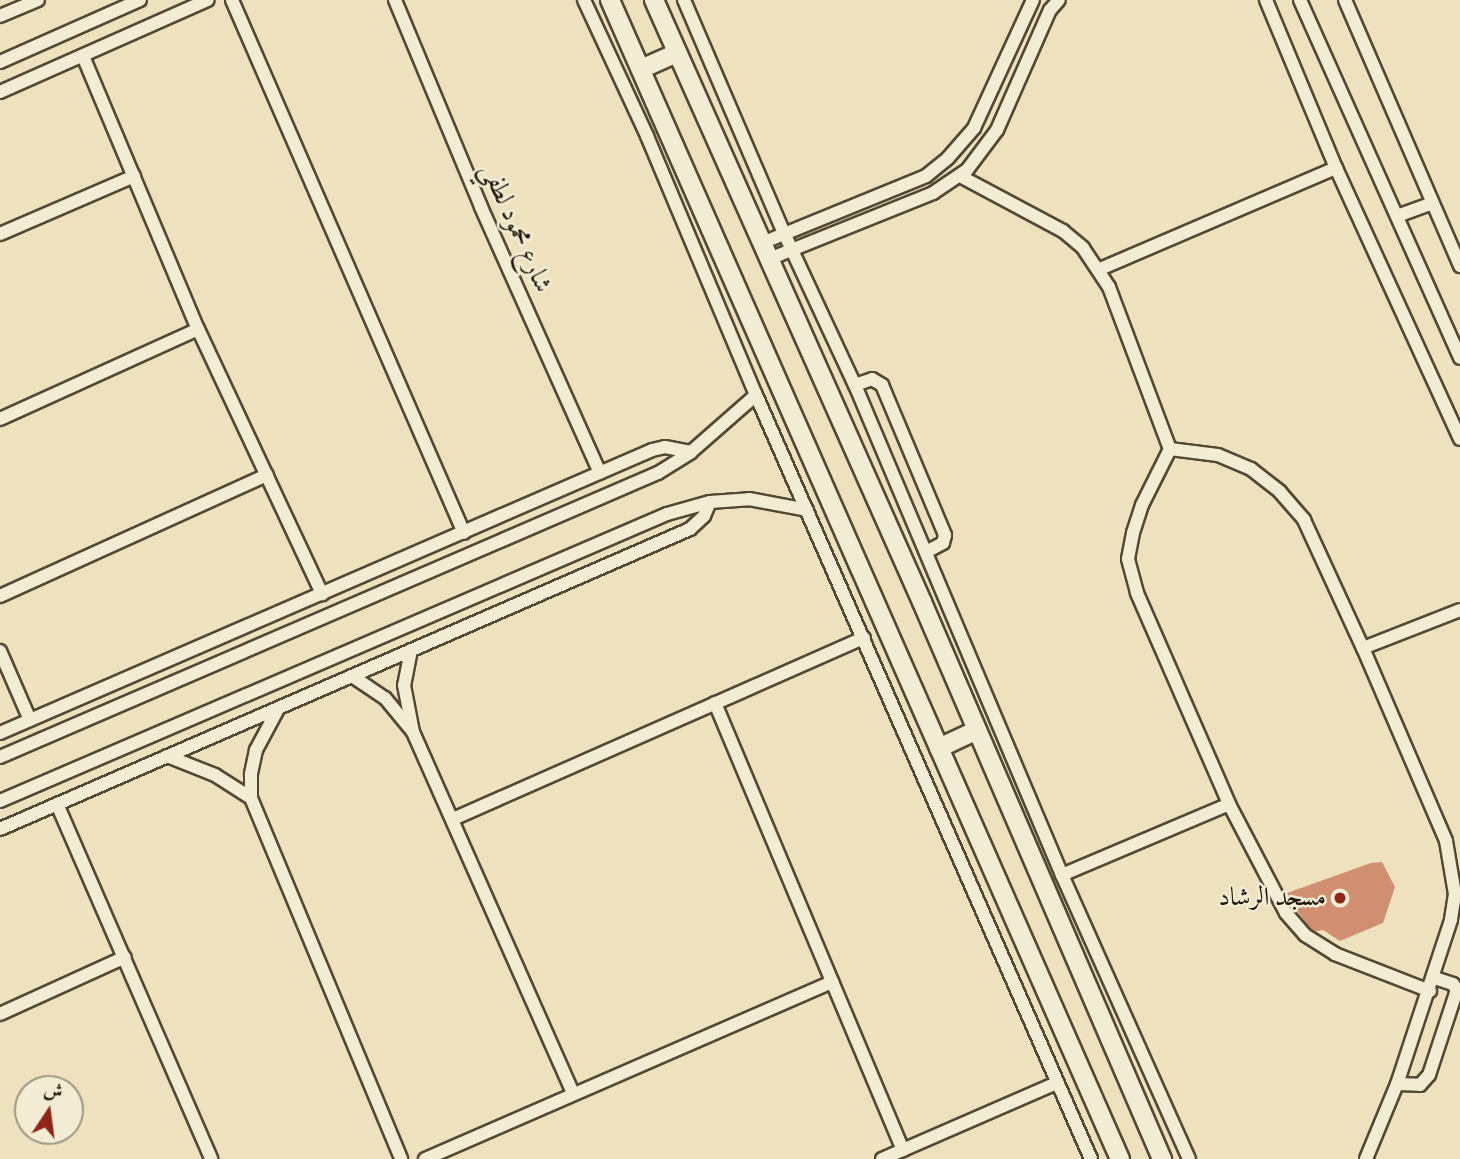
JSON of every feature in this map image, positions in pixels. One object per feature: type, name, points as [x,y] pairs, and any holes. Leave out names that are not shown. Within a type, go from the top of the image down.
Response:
[{"type":"street","points":[[0,16],[38,0]]},
{"type":"street","points":[[0,62],[140,0]]},
{"type":"street","points":[[0,92],[208,0]]},
{"type":"street","points":[[232,0],[464,533]]},
{"type":"street","name":"شارع محمود لطفي","points":[[395,0],[481,207],[600,473]]},
{"type":"street","points":[[584,0],[647,136],[756,395],[1091,1159]]},
{"type":"street","points":[[610,0],[1120,1159]]},
{"type":"street","points":[[654,0],[977,730],[1162,1159]]},
{"type":"street","points":[[684,0],[791,249],[855,384],[1062,875],[1189,1159]]},
{"type":"street","points":[[765,251],[784,233],[926,176],[965,141],[990,96],[1033,0]]},
{"type":"street","points":[[765,251],[791,249],[933,193],[960,176],[982,152],[1008,104],[1049,10],[1059,0]]},
{"type":"street","points":[[1266,0],[1336,168],[1460,439]]},
{"type":"street","points":[[1300,0],[1460,358]]},
{"type":"street","points":[[1345,0],[1460,266]]},
{"type":"street","points":[[641,69],[677,53]]},
{"type":"street","points":[[1009,54],[1027,63]]},
{"type":"street","points":[[83,56],[198,329],[322,594]]},
{"type":"street","points":[[990,96],[1008,104]]},
{"type":"street","points":[[1100,269],[1336,168]]},
{"type":"street","points":[[0,234],[134,176]]},
{"type":"street","points":[[960,176],[1063,231],[1083,248],[1100,269],[1118,307],[1170,449],[1142,505],[1128,559],[1137,593],[1229,804],[1286,913],[1305,935],[1335,954],[1432,985],[1453,984],[1457,990],[1429,1075],[1420,1085],[1397,1084]]},
{"type":"street","points":[[1397,216],[1432,203]]},
{"type":"street","points":[[0,419],[198,329]]},
{"type":"street","points":[[855,384],[876,380],[887,398],[945,536],[943,543],[926,552]]},
{"type":"street","points":[[0,757],[658,474],[691,452],[756,395]]},
{"type":"street","points":[[0,733],[652,450],[665,447],[691,452]]},
{"type":"street","points":[[1170,449],[1217,455],[1251,469],[1280,492],[1304,520],[1363,648],[1446,841],[1453,867],[1455,894],[1451,920],[1432,985],[1397,1084],[1366,1159]]},
{"type":"street","points":[[0,596],[267,475]]},
{"type":"street","points":[[0,801],[667,514],[710,502],[749,499],[807,510]]},
{"type":"street","points":[[0,829],[690,529],[704,516],[710,502]]},
{"type":"street","points":[[1363,648],[1460,610]]},
{"type":"street","points":[[453,819],[864,638]]},
{"type":"street","points":[[411,650],[404,685],[412,732]]},
{"type":"street","points":[[0,652],[30,720]]},
{"type":"street","points":[[352,676],[385,698],[412,732],[573,1093]]},
{"type":"street","points":[[715,703],[903,1150]]},
{"type":"street","points":[[279,708],[256,750],[251,774],[251,798],[401,1159]]},
{"type":"street","points":[[939,748],[977,730]]},
{"type":"street","points":[[167,756],[215,775],[251,798]]},
{"type":"street","points":[[57,804],[211,1159]]},
{"type":"street","points":[[1062,875],[1229,804]]},
{"type":"street","points":[[0,1014],[125,957]]},
{"type":"street","points":[[425,1159],[832,982]]},
{"type":"street","points":[[882,1159],[1056,1083]]},
{"type":"building","name":"مسجد الرشاد","points":[[1382,862],[1395,887],[1383,923],[1340,941],[1323,930],[1313,932],[1291,903],[1287,893],[1371,863]]},
{"type":"place","name":"مسجد الرشاد","points":[[1340,898]]}]
